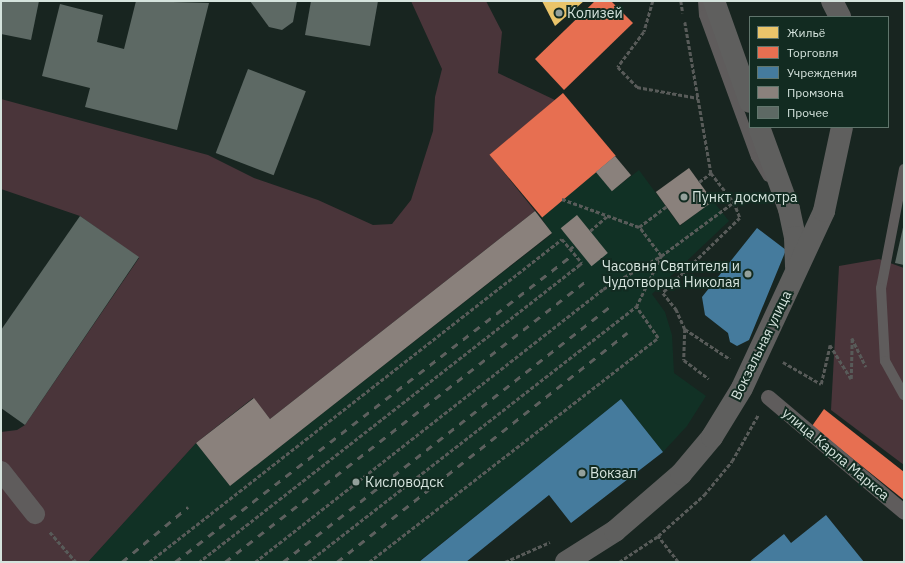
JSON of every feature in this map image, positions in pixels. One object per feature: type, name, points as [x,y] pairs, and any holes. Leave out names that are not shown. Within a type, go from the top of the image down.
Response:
[{"type":"main road","points":[[714,1],[749,99]]},
{"type":"main road","points":[[832,1],[840,16]]},
{"type":"main road","name":"Вокзальная улица","points":[[759,128],[788,209],[795,238],[796,270]]},
{"type":"main road","name":"Вокзальная улица","points":[[566,562],[615,532],[649,504],[681,474],[712,437],[742,388],[824,211],[842,128]]},
{"type":"street","name":"улица Карла Маркса","points":[[768,397],[904,512]]},
{"type":"street","points":[[1,471],[36,514]]},
{"type":"lane","points":[[702,1],[704,15],[756,157],[788,209]]},
{"type":"lane","points":[[904,169],[881,288],[885,361],[904,395]]},
{"type":"path","points":[[653,1],[644,32],[618,67],[637,87],[698,98]]},
{"type":"path","points":[[682,1],[711,173],[734,202],[740,218],[664,293],[676,309],[685,329],[684,360],[709,379]]},
{"type":"path","points":[[699,182],[711,173]]},
{"type":"path","points":[[562,199],[639,227],[661,256]]},
{"type":"path","points":[[254,562],[604,289],[661,256],[734,202]]},
{"type":"path","points":[[639,227],[666,207]]},
{"type":"path","points":[[590,231],[607,216]]},
{"type":"path","points":[[149,562],[562,239],[582,263],[580,265],[200,562]]},
{"type":"path","points":[[570,249],[575,245]]},
{"type":"path","points":[[308,562],[636,307],[661,256]]},
{"type":"path","points":[[369,562],[658,338],[636,307]]},
{"type":"path","points":[[685,329],[733,361]]},
{"type":"path","points":[[783,361],[821,384],[830,345],[851,379],[852,338],[867,369]]},
{"type":"path","points":[[36,514],[76,562]]},
{"type":"path","points":[[619,562],[658,536]]},
{"type":"path","points":[[505,562],[552,541]]},
{"type":"path","points":[[666,547],[678,562]]},
{"type":"shaded area","points":[[411,1],[486,1],[502,32],[498,73],[555,100],[490,155],[535,211],[270,419],[253,398],[196,443],[88,562],[1,562],[1,432],[17,430],[25,425],[139,258],[80,216],[1,189],[1,99],[208,155],[254,178],[318,200],[373,225],[392,224],[411,200],[433,131],[435,97],[442,69]]},
{"type":"shaded area","points":[[639,170],[680,226],[713,201],[729,221],[652,294],[665,312],[672,335],[674,373],[706,396],[687,426],[663,452],[621,399],[418,562],[88,562],[196,443],[230,486],[552,234],[541,217],[595,171],[612,191]]},
{"type":"shaded area","points":[[879,259],[904,268],[904,465],[831,410],[839,266]]},
{"type":"building: Жильё","name":"Колизей","points":[[542,1],[584,1],[555,26]]},
{"type":"building: Торговля","points":[[595,1],[611,1],[633,23],[564,90],[535,59]]},
{"type":"building: Торговля","points":[[563,93],[616,156],[542,218],[489,155]]},
{"type":"building: Торговля","points":[[824,409],[904,472],[904,500],[812,426]]},
{"type":"building: Учреждения","name":"Часовня Святителя и Чудотворца Николая","points":[[757,228],[786,250],[749,340],[737,346],[730,342],[728,333],[705,315],[702,297]]},
{"type":"building: Учреждения","name":"Вокзал","points":[[621,399],[663,452],[571,523],[549,495],[466,562],[419,562]]},
{"type":"building: Учреждения","points":[[826,515],[864,562],[749,562],[784,534],[791,543]]},
{"type":"building: Промзона","points":[[615,156],[631,175],[612,191],[596,172]]},
{"type":"building: Промзона","name":"Пункт досмотра","points":[[689,168],[713,201],[680,225],[656,192]]},
{"type":"building: Промзона","points":[[535,211],[552,233],[230,486],[196,443],[254,398],[270,419]]},
{"type":"building: Промзона","points":[[577,215],[608,253],[592,266],[561,228]]},
{"type":"building: Прочее","points":[[1,1],[39,1],[31,40],[1,34]]},
{"type":"building: Прочее","points":[[136,1],[209,3],[177,130],[85,107],[90,88],[42,76],[60,4],[103,15],[97,42],[124,49]]},
{"type":"building: Прочее","points":[[250,1],[297,1],[293,22],[282,30],[269,27]]},
{"type":"building: Прочее","points":[[311,1],[378,1],[370,46],[305,35]]},
{"type":"building: Прочее","points":[[248,69],[306,91],[274,175],[216,153]]},
{"type":"building: Прочее","points":[[80,216],[139,257],[25,425],[1,408],[1,330]]},
{"type":"building: Прочее","points":[[904,223],[904,265],[895,263]]},
{"type":"railway","points":[[175,562],[571,256]]},
{"type":"railway","points":[[225,562],[589,279]]},
{"type":"railway","points":[[283,562],[611,306]]},
{"type":"railway","points":[[337,562],[627,333]]},
{"type":"railway","points":[[122,562],[188,507]]},
{"type":"place","name":"Колизей","points":[[559,13]]},
{"type":"place","name":"Пункт досмотра","points":[[684,197]]},
{"type":"place","name":"Часовня Святителя и Чудотворца Николая","points":[[748,274]]},
{"type":"place","name":"Вокзал","points":[[582,473]]},
{"type":"place","name":"Кисловодск","points":[[356,482]]}]
